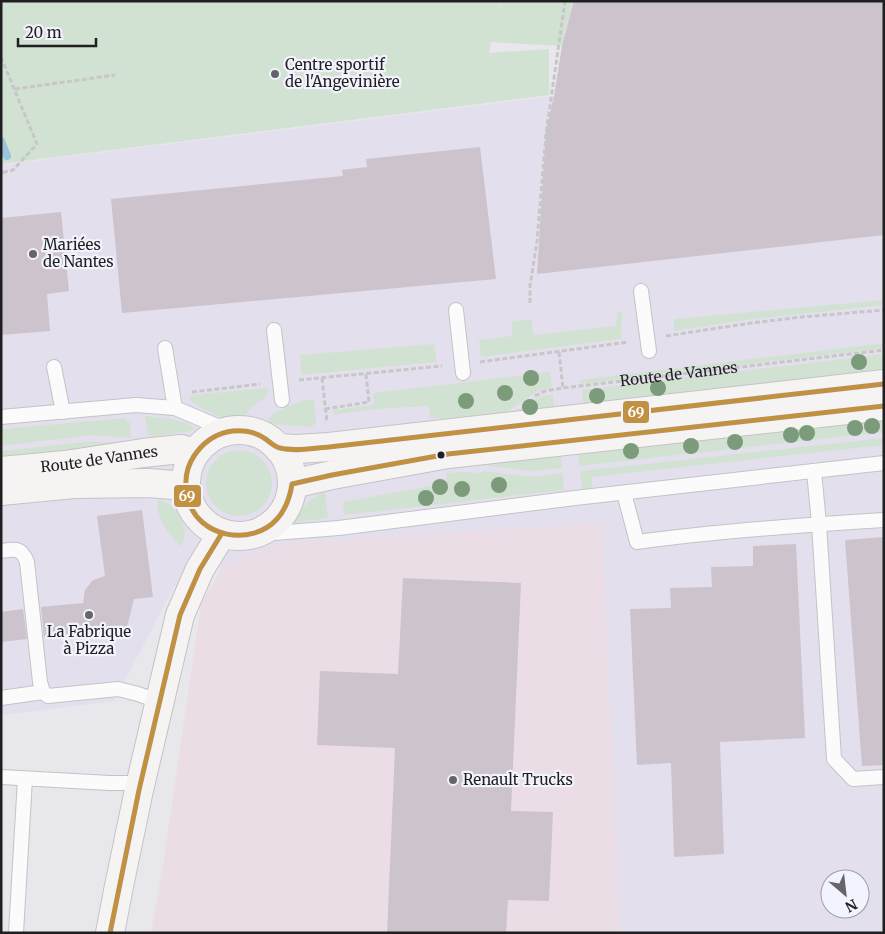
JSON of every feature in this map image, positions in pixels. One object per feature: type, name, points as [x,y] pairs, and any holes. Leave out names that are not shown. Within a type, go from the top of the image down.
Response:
[{"type":"main road","name":"Route de Vannes","points":[[278,448],[296,449],[339,446],[884,384]]},
{"type":"main road","points":[[292,484],[448,454],[884,406]]},
{"type":"main road","points":[[241,430],[257,433],[271,441],[278,448],[290,468],[292,484],[288,502],[278,518],[263,530],[234,534],[208,526],[200,519],[191,506],[186,486],[188,468],[195,453],[208,440],[219,434],[241,430]]},
{"type":"main road","name":"Route de Vannes","points":[[1,471],[65,465],[143,453],[181,450],[195,453]]},
{"type":"main road","name":"Route de Vannes","points":[[1,491],[74,484],[148,483],[186,486]]},
{"type":"main road","points":[[110,933],[141,783],[180,616],[200,569],[234,534]]},
{"type":"lane","points":[[641,291],[649,352]]},
{"type":"lane","points":[[456,310],[463,373]]},
{"type":"lane","points":[[274,330],[282,400]]},
{"type":"lane","points":[[165,348],[175,408]]},
{"type":"lane","points":[[54,367],[63,412]]},
{"type":"lane","points":[[1,417],[136,405],[175,408],[229,431]]},
{"type":"lane","points":[[234,534],[339,528],[884,463]]},
{"type":"lane","points":[[814,471],[834,759],[853,779],[884,777]]},
{"type":"lane","points":[[624,493],[636,542],[707,533],[884,520]]},
{"type":"lane","points":[[1,551],[17,549],[24,554],[28,562],[40,682],[43,692],[48,696],[118,689],[160,702]]},
{"type":"lane","points":[[1,698],[43,692]]},
{"type":"lane","points":[[1,777],[141,783]]},
{"type":"lane","points":[[16,933],[25,778]]},
{"type":"path","points":[[530,303],[530,286],[537,241],[546,134],[566,1]]},
{"type":"path","points":[[1,57],[37,144],[12,170],[1,173]]},
{"type":"path","points":[[15,89],[115,75]]},
{"type":"path","name":"Route de Vannes","points":[[528,400],[545,392],[563,388],[884,350]]},
{"type":"path","points":[[322,378],[325,409],[369,402],[366,374]]},
{"type":"shaded area","points":[[884,1],[884,933],[620,933],[601,523],[276,544],[174,587],[114,701],[1,715],[1,165],[554,96],[562,46]]},
{"type":"shaded area","points":[[602,523],[620,933],[151,933],[164,858],[201,605],[222,567],[276,544]]},
{"type":"green space","name":"Centre sportif de l'Angevinière","points":[[1,1],[500,1],[498,13],[501,1],[574,1],[562,46],[491,42],[489,53],[549,49],[549,95],[1,164]]},
{"type":"green space","points":[[884,300],[884,305],[746,320],[674,331],[674,319]]},
{"type":"green space","points":[[619,311],[622,312],[621,339],[481,357],[479,340],[512,336],[512,321],[532,319],[533,335],[616,326]]},
{"type":"green space","points":[[884,343],[884,348],[581,384],[580,380]]},
{"type":"green space","points":[[434,344],[437,362],[301,375],[300,355]]},
{"type":"green space","points":[[884,354],[884,375],[584,410],[582,390]]},
{"type":"green space","points":[[550,372],[552,387],[538,391],[496,419],[440,423],[440,418],[430,418],[429,406],[375,409],[333,415],[333,410],[374,405],[373,393]]},
{"type":"green space","points":[[267,388],[269,391],[265,397],[242,417],[234,419],[213,414],[189,399],[192,395]]},
{"type":"green space","points":[[553,394],[555,413],[502,419],[541,396]]},
{"type":"green space","points":[[307,400],[314,401],[316,423],[311,427],[271,424],[267,422],[273,414]]},
{"type":"green space","points":[[884,413],[884,432],[579,466],[577,447]]},
{"type":"green space","points":[[145,416],[179,421],[195,428],[191,431],[148,437]]},
{"type":"green space","points":[[126,418],[130,423],[131,438],[92,435],[1,446],[1,429]]},
{"type":"green space","points":[[884,438],[884,445],[592,477],[592,488],[582,489],[580,471]]},
{"type":"green space","points":[[92,441],[121,444],[1,464],[1,451]]},
{"type":"green space","points":[[560,449],[562,468],[532,471],[484,464]]},
{"type":"green space","points":[[239,450],[252,453],[262,460],[269,470],[272,483],[269,496],[262,506],[252,513],[239,516],[226,513],[216,506],[209,496],[206,483],[209,470],[216,460],[226,453]]},
{"type":"green space","points":[[484,471],[523,476],[563,473],[564,490],[344,515],[343,502],[447,483],[446,473],[479,473]]},
{"type":"green space","points":[[325,492],[328,518],[292,523],[314,497]]},
{"type":"green space","points":[[161,500],[173,508],[181,519],[184,526],[184,539],[181,546],[164,526],[158,507],[158,501]]},
{"type":"building","points":[[574,1],[884,1],[884,235],[537,274],[546,131],[562,46]]},
{"type":"building","points":[[480,147],[496,279],[122,313],[111,199],[343,176],[342,170],[367,167],[366,159]]},
{"type":"building","name":"Mariées de Nantes","points":[[61,212],[69,291],[47,294],[50,331],[1,335],[1,218]]},
{"type":"building","points":[[142,510],[153,597],[134,599],[127,627],[44,637],[41,607],[83,603],[85,590],[93,580],[105,576],[97,516]]},
{"type":"building","points":[[884,537],[884,765],[862,766],[845,540]]},
{"type":"building","points":[[796,544],[805,738],[720,742],[724,854],[674,857],[671,763],[637,765],[630,609],[671,608],[670,588],[712,587],[711,567],[753,566],[753,546]]},
{"type":"building","name":"Renault Trucks","points":[[403,578],[521,583],[511,811],[553,812],[549,901],[508,900],[506,933],[387,933],[395,748],[317,745],[320,671],[398,674]]},
{"type":"building","points":[[23,609],[27,639],[1,642],[1,612]]},
{"type":"waterway","points":[[1,141],[7,156],[1,141]]},
{"type":"transit line","name":"69","points":[[884,384],[292,450],[280,448],[256,434],[246,431],[232,431],[222,433],[213,438],[197,452],[189,467],[186,488],[188,499],[194,512],[203,523],[214,530],[240,535],[254,533],[266,528],[277,519],[287,503],[292,484],[332,475],[448,454],[884,406]]},
{"type":"transit line","name":"69","points":[[110,933],[139,790],[180,615],[200,569],[222,533]]},
{"type":"place","name":"Centre sportif de l'Angevinière","points":[[275,74]]},
{"type":"place","name":"Mariées de Nantes","points":[[33,254]]},
{"type":"place","name":"La Fabrique à Pizza","points":[[89,615]]},
{"type":"place","name":"Renault Trucks","points":[[453,780]]}]
